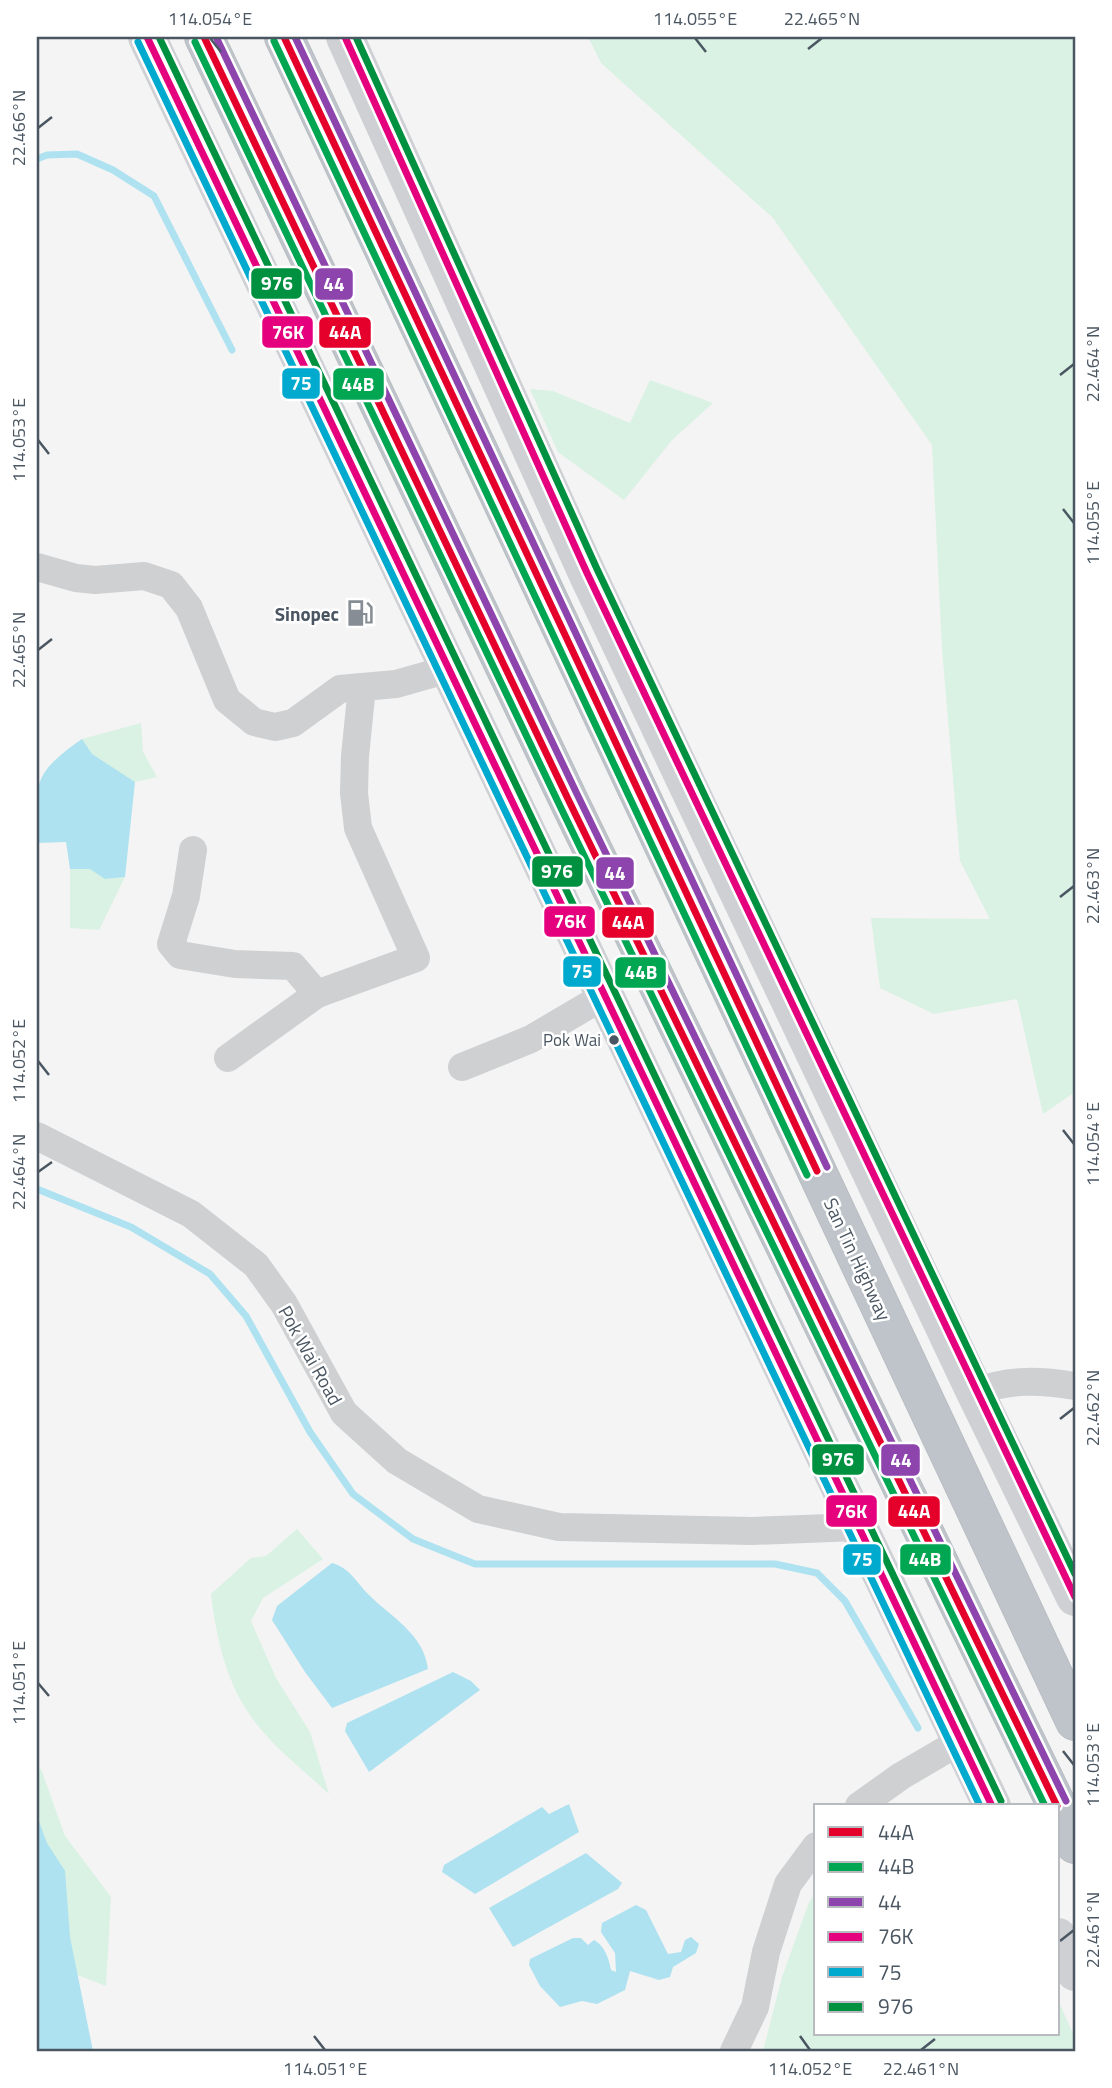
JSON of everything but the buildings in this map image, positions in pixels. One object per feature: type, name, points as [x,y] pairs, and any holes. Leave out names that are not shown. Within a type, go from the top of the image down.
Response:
[{"type":"highway","points":[[204,37],[562,787],[1057,1804]]},
{"type":"highway","name":"San Tin Highway","points":[[284,37],[1075,1721]]},
{"type":"highway","points":[[1060,1811],[1075,1844]]},
{"type":"main road","points":[[147,37],[959,1742],[991,1804]]},
{"type":"main road","points":[[345,37],[587,573],[1075,1597]]},
{"type":"main road","points":[[1060,1941],[1075,1972]]},
{"type":"street","points":[[37,567],[76,578],[95,580],[144,576],[171,585],[190,608],[227,700],[254,723],[275,727],[293,723],[328,695],[340,689],[405,682],[449,669]]},
{"type":"street","points":[[228,1058],[317,994],[416,958],[358,828],[354,793],[355,756],[362,687]]},
{"type":"street","points":[[193,850],[186,896],[171,944],[180,956],[235,964],[293,965],[317,994]]},
{"type":"street","points":[[461,1068],[531,1040],[604,996]]},
{"type":"street","name":"Pok Wai Road","points":[[37,1136],[191,1214],[256,1265],[284,1304],[344,1413],[397,1461],[478,1509],[559,1527],[752,1531],[857,1527]]},
{"type":"street","points":[[975,1392],[998,1384],[1036,1380],[1075,1386]]},
{"type":"street","points":[[862,1804],[901,1776],[959,1742]]},
{"type":"street","points":[[734,2051],[755,2007],[766,1952],[788,1884],[814,1849]]},
{"type":"green space","points":[[588,37],[1075,37],[1075,1092],[1043,1114],[1017,999],[934,1014],[880,988],[871,918],[990,919],[960,861],[942,649],[932,445],[773,218],[601,63]]},
{"type":"green space","points":[[650,380],[713,403],[672,440],[624,500],[558,452],[530,389],[553,391],[630,423]]},
{"type":"green space","points":[[141,723],[143,752],[157,777],[135,782],[91,754],[82,739]]},
{"type":"green space","points":[[70,869],[90,869],[106,879],[125,877],[99,930],[70,928]]},
{"type":"green space","points":[[297,1529],[323,1559],[263,1598],[251,1621],[276,1678],[310,1732],[329,1794],[272,1742],[242,1703],[221,1650],[211,1594],[251,1558],[266,1556]]},
{"type":"green space","points":[[41,1769],[65,1836],[111,1897],[106,1986],[54,1966],[37,1931],[37,1771]]},
{"type":"green space","points":[[814,1895],[814,2036],[1060,2036],[1060,2004],[1075,2038],[1075,2051],[763,2051],[782,1977]]},
{"type":"water","points":[[82,739],[92,754],[135,782],[125,877],[105,879],[90,869],[70,869],[66,842],[37,843],[37,794],[44,773]]},
{"type":"water","points":[[332,1563],[348,1572],[405,1627],[420,1646],[428,1669],[332,1708],[272,1620],[277,1606]]},
{"type":"water","points":[[453,1672],[471,1681],[480,1690],[369,1772],[345,1731],[347,1723]]},
{"type":"water","points":[[569,1804],[579,1832],[475,1894],[442,1872],[444,1865],[542,1807],[549,1814]]},
{"type":"water","points":[[37,1816],[47,1843],[65,1871],[70,1937],[93,2051],[37,2051]]},
{"type":"water","points":[[586,1853],[622,1883],[618,1889],[513,1947],[489,1908]]},
{"type":"water","points":[[636,1905],[646,1910],[668,1954],[681,1952],[685,1940],[691,1937],[699,1944],[696,1953],[673,1967],[670,1977],[659,1980],[630,1971],[625,1990],[597,2004],[582,2001],[560,2007],[540,1986],[529,1965],[530,1959],[573,1938],[581,1938],[588,1945],[594,1940],[601,1946],[608,1957],[611,1970],[616,1972],[615,1953],[601,1932],[602,1923]]},
{"type":"waterway","points":[[37,159],[47,155],[77,154],[113,170],[154,196],[232,350]]},
{"type":"waterway","points":[[37,1189],[131,1227],[210,1274],[246,1316],[310,1432],[353,1494],[413,1539],[475,1564],[775,1564],[817,1573],[845,1601],[918,1728]]},
{"type":"transit line","name":"76K","points":[[147,37],[991,1804]]},
{"type":"transit line","name":"976","points":[[159,37],[1001,1801]]},
{"type":"transit line","name":"44A","points":[[204,37],[568,799],[1056,1804]]},
{"type":"transit line","name":"44","points":[[216,37],[577,794],[1066,1801]]},
{"type":"transit line","name":"44A","points":[[284,37],[817,1171]]},
{"type":"transit line","name":"44","points":[[295,37],[827,1167]]},
{"type":"transit line","name":"76K","points":[[345,37],[587,573],[1075,1597]]},
{"type":"transit line","name":"976","points":[[356,37],[597,569],[1075,1574]]},
{"type":"transit line","name":"44B","points":[[274,41],[807,1175]]},
{"type":"transit line","name":"75","points":[[138,42],[979,1804]]},
{"type":"transit line","name":"44B","points":[[195,42],[559,804],[1044,1804]]},
{"type":"place","name":"Sinopec","points":[[360,613]]},
{"type":"place","name":"Pok Wai","points":[[614,1040]]}]
